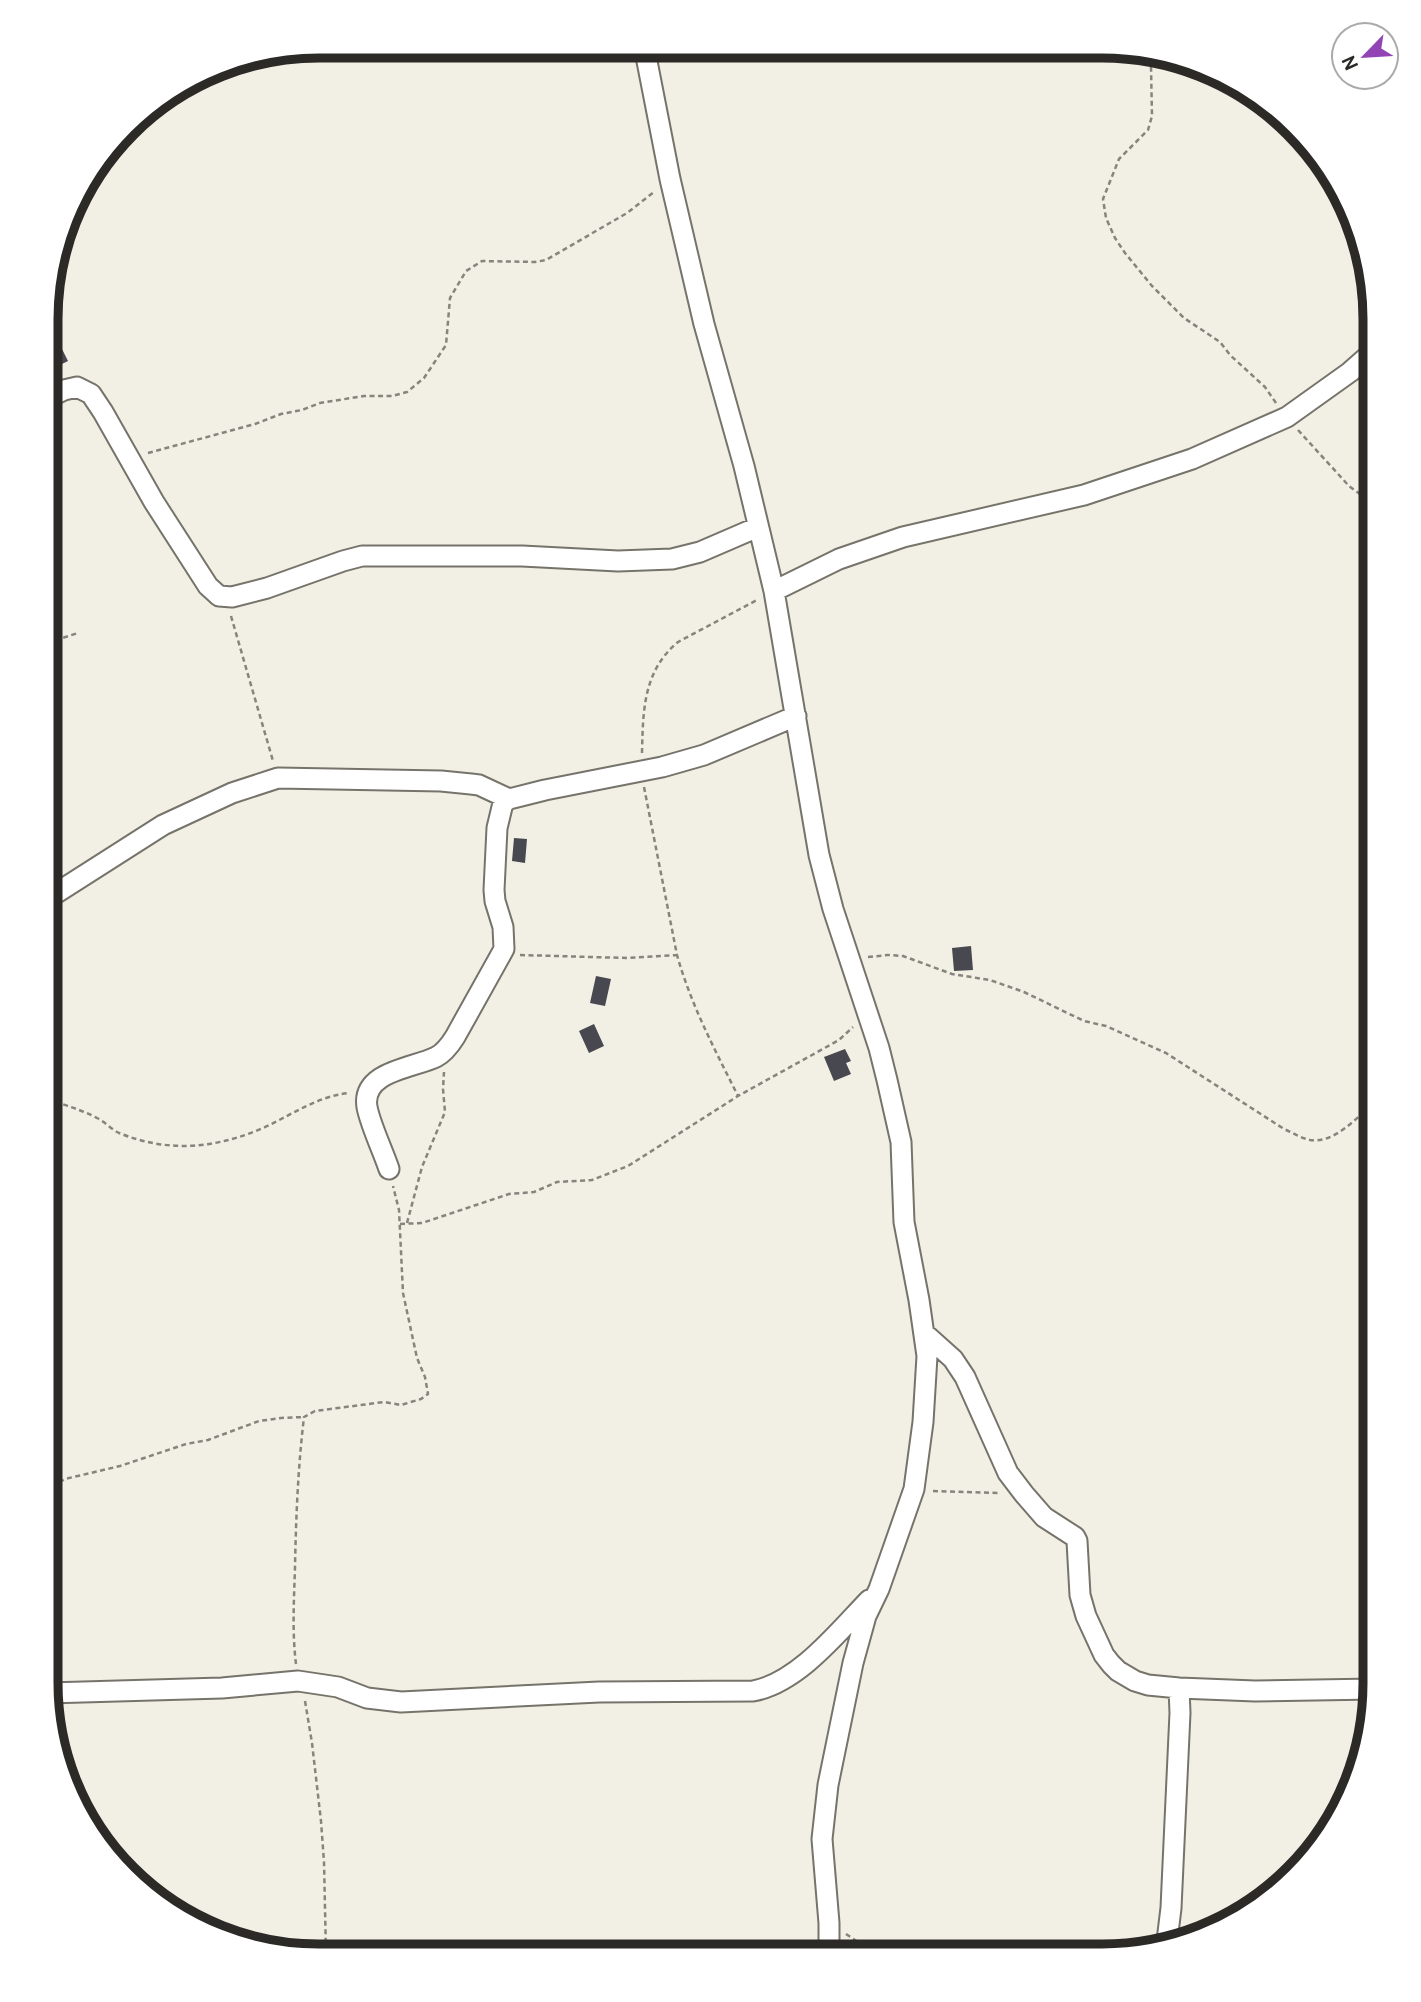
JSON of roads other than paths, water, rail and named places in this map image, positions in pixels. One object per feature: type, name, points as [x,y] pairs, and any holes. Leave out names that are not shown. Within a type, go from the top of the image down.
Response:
[{"type":"street","points":[[646,58],[670,179],[774,591],[819,855],[833,909],[887,1080],[901,1142],[905,1222],[927,1356],[923,1422],[914,1489],[879,1589],[866,1616],[853,1663],[828,1785],[822,1839],[829,1944]]},
{"type":"street","points":[[774,591],[839,559],[903,537],[1084,495],[1192,459],[1287,417],[1363,360]]},
{"type":"street","points":[[58,393],[77,387],[88,392],[103,412],[154,502],[208,586],[215,594],[226,598],[267,588],[362,556],[522,556],[618,561],[672,559],[700,552],[758,527]]},
{"type":"street","points":[[389,1169],[367,1106],[368,1091],[372,1085],[389,1074],[436,1057],[448,1047],[505,949],[495,901],[494,874],[497,828],[503,803],[509,799],[704,755],[796,716]]},
{"type":"street","points":[[58,892],[163,825],[232,793],[278,778],[471,783],[509,799]]},
{"type":"street","points":[[924,1333],[953,1359],[965,1377],[1008,1473],[1044,1517],[1077,1541],[1080,1595],[1086,1616],[1104,1655],[1118,1671],[1148,1685],[1179,1688],[1255,1691],[1363,1689]]},
{"type":"street","points":[[58,1693],[222,1688],[298,1681],[338,1687],[367,1698],[401,1702],[600,1692],[753,1691],[776,1684],[820,1651],[879,1589]]},
{"type":"street","points":[[1168,1936],[1180,1713],[1179,1688]]}]
